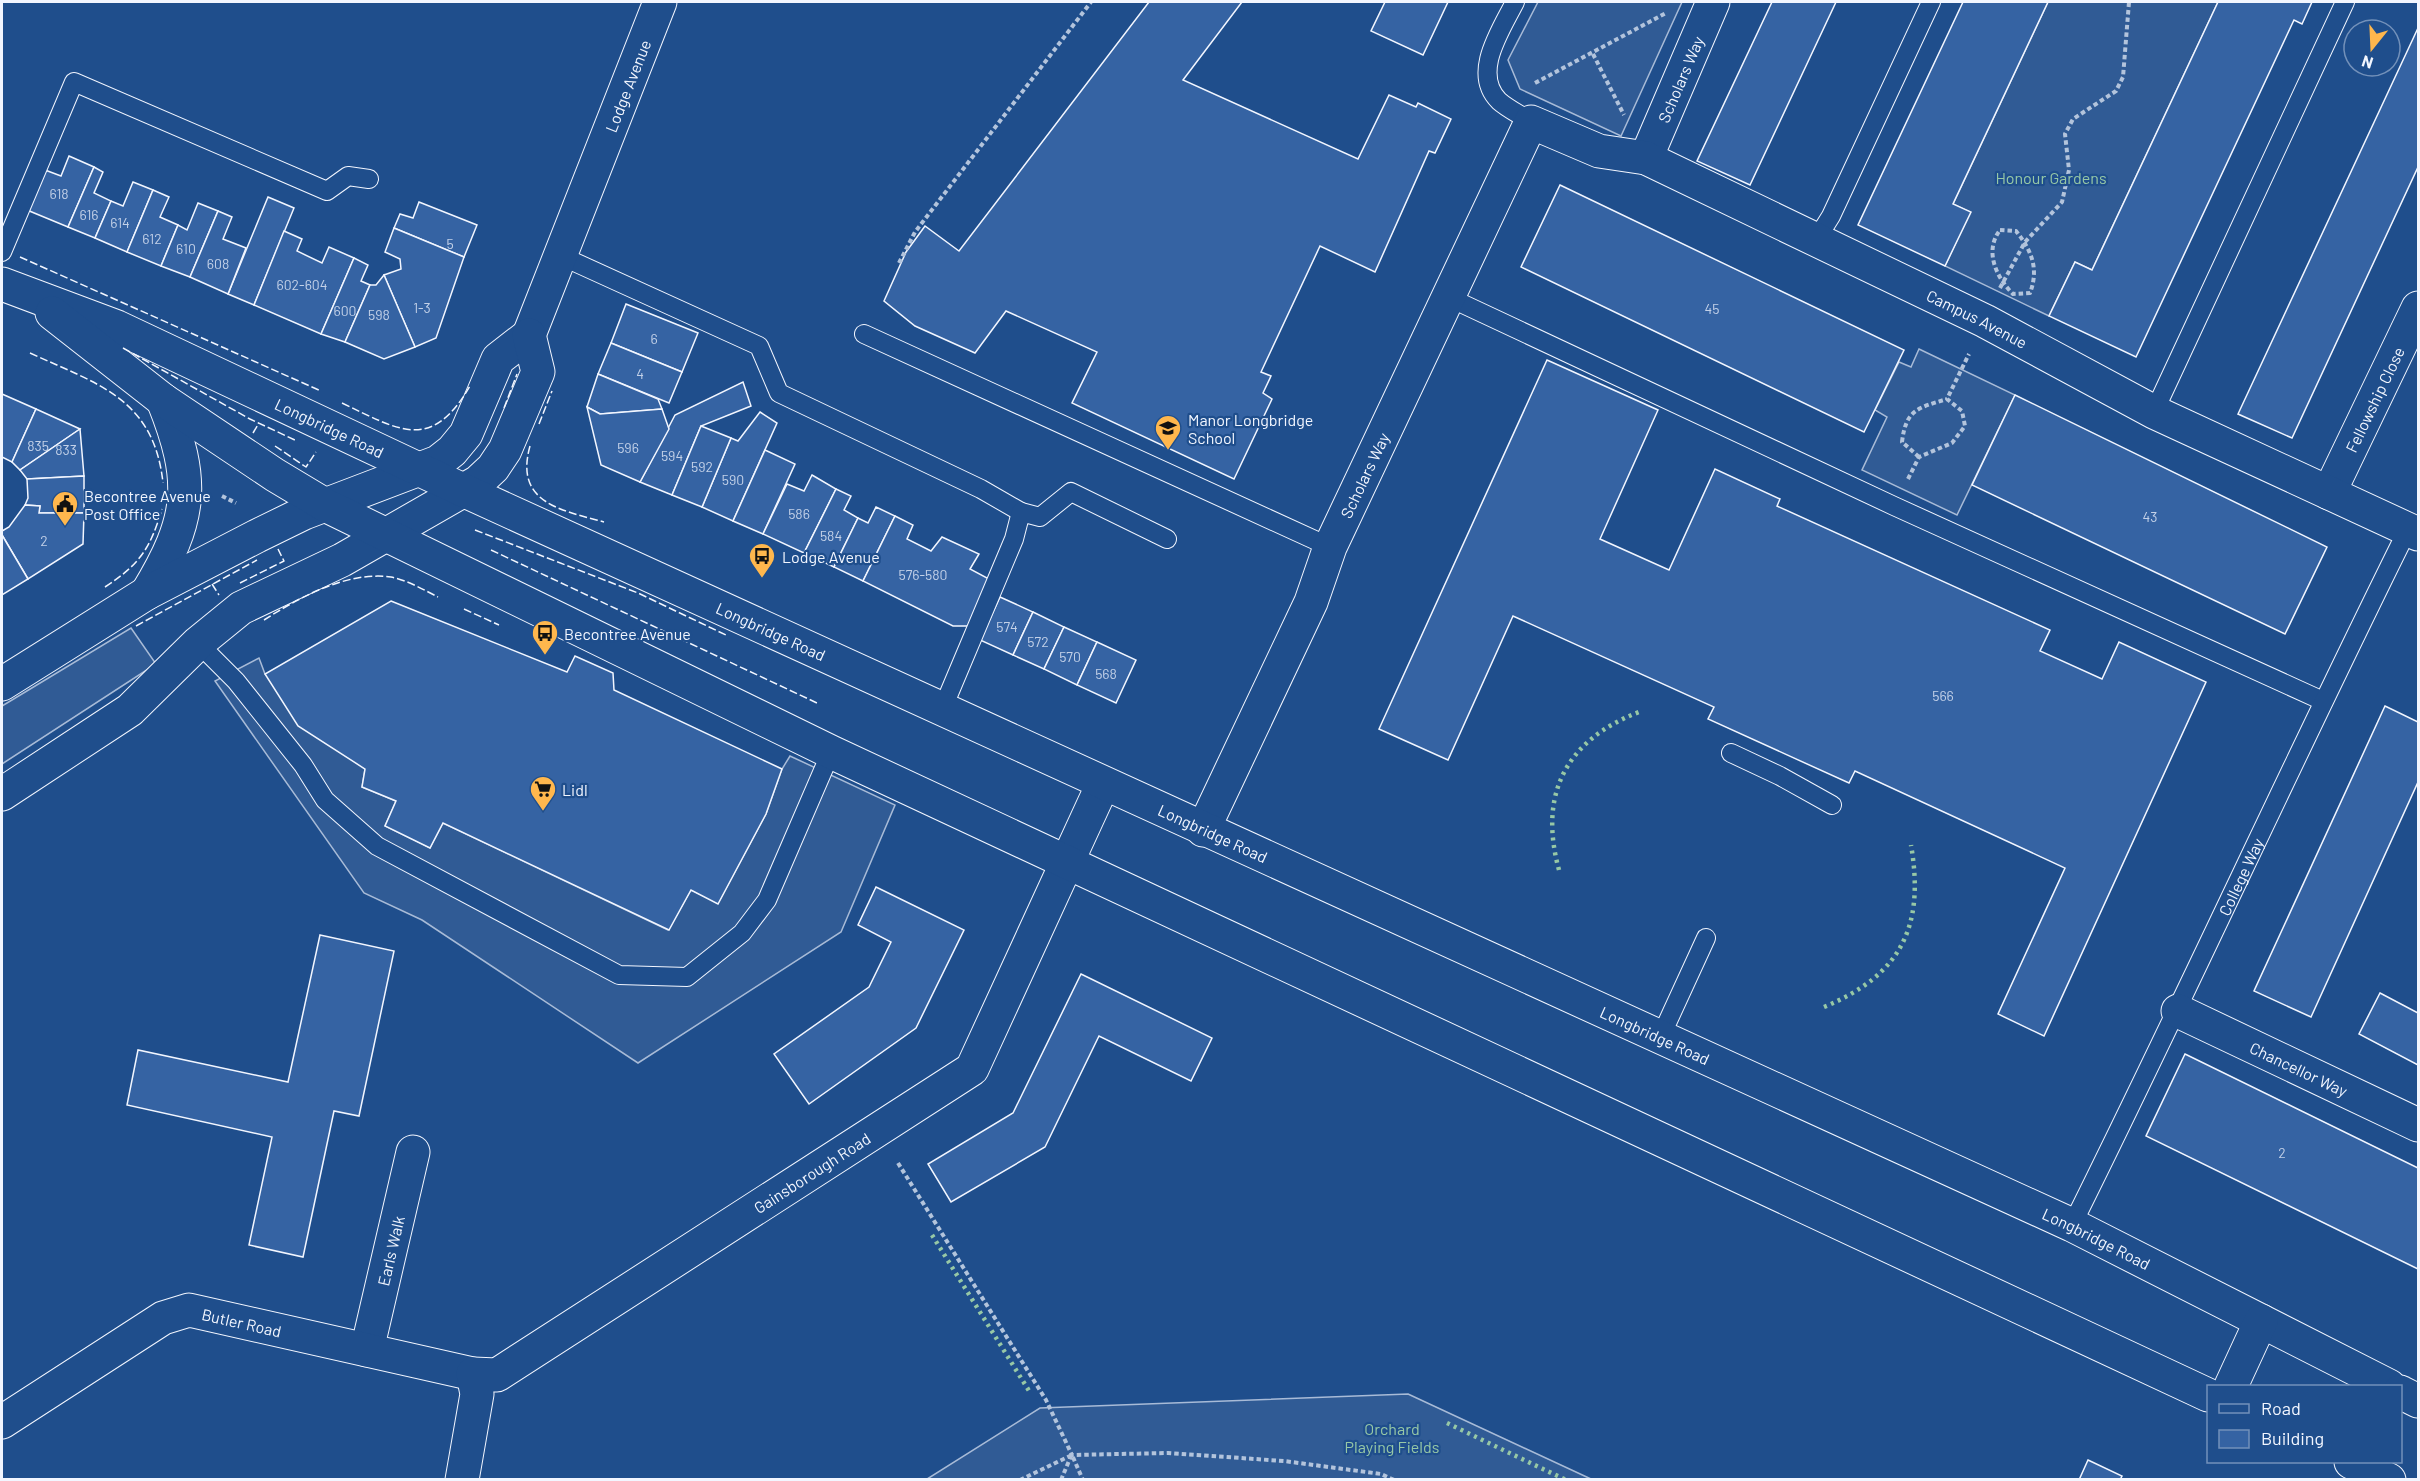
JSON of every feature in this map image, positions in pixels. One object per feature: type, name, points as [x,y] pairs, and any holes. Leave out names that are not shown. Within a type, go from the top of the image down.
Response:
[{"type":"street","name":"Lodge Avenue","points":[[529,335],[660,2]]},
{"type":"street","name":"Scholars Way","points":[[1646,158],[1713,2]]},
{"type":"street","name":"Scholars Way","points":[[1203,830],[1311,602],[1330,547],[1531,122]]},
{"type":"street","name":"Campus Avenue","points":[[1531,122],[1599,151],[1646,158],[1985,321],[2154,412],[2413,532]]},
{"type":"street","name":"Longbridge Road","points":[[2,284],[117,327],[419,470],[2072,1225],[2388,1385]]},
{"type":"street","name":"Longbridge Road","points":[[32,297],[163,400],[275,475],[325,505],[831,752],[2207,1395]]},
{"type":"street","name":"Fellowship Close","points":[[2329,493],[2418,308]]},
{"type":"street","points":[[2,684],[147,593],[267,531],[325,505],[419,470],[452,452],[474,417],[498,359],[529,335],[538,372],[517,427],[493,468],[465,491],[342,560],[241,608],[198,644],[130,710],[2,794]]},
{"type":"street","points":[[147,593],[176,542],[184,518],[186,496],[180,445],[163,400]]},
{"type":"street","name":"Gainsborough Road","points":[[473,1374],[497,1376],[972,1069],[1103,784]]},
{"type":"street","name":"Chancellor Way","points":[[2178,1011],[2418,1125]]},
{"type":"street","name":"Earls Walk","points":[[368,1350],[413,1152]]},
{"type":"street","name":"Butler Road","points":[[2,1422],[164,1318],[189,1310],[473,1374]]},
{"type":"street","points":[[2231,1385],[2261,1321]]},
{"type":"street","points":[[462,1479],[477,1394],[473,1374]]},
{"type":"street","points":[[2402,1393],[2418,1401]]},
{"type":"street","points":[[2355,1463],[2389,1479]]},
{"type":"lane","points":[[1515,2],[1489,56],[1488,86],[1499,101],[1531,122]]},
{"type":"lane","points":[[1816,240],[1831,216],[1931,2]]},
{"type":"lane","points":[[2154,412],[2345,2]]},
{"type":"lane","points":[[2,252],[74,82],[327,191],[348,176],[369,179]]},
{"type":"lane","points":[[559,255],[759,346],[778,393],[981,489],[1021,512],[1040,517],[1071,492],[1167,539]]},
{"type":"lane","points":[[1448,297],[1894,506],[2323,701]]},
{"type":"lane","points":[[864,334],[1330,547]]},
{"type":"lane","points":[[942,710],[1014,539],[1021,512]]},
{"type":"lane","name":"College Way","points":[[2072,1225],[2178,1011],[2323,701],[2413,532]]},
{"type":"lane","points":[[198,644],[237,681],[303,765],[325,800],[377,846],[618,975],[687,977],[742,933],[767,900],[831,752]]},
{"type":"lane","points":[[1731,753],[1780,776],[1832,805]]},
{"type":"lane","points":[[1661,1036],[1707,938]]},
{"type":"path","points":[[898,263],[915,232],[1091,2]]},
{"type":"path","points":[[1918,457],[1902,442],[1904,423],[1915,411],[1947,399],[2002,283],[2025,242],[2062,202],[2069,170],[2065,134],[2073,119],[2116,91],[2123,77],[2130,2]]},
{"type":"path","points":[[1499,101],[1593,54],[1669,12]]},
{"type":"path","points":[[1593,54],[1646,158]]},
{"type":"path","points":[[2000,230],[2016,231],[2025,242],[2033,260],[2035,278],[2030,293],[2013,294],[2002,283],[1992,258],[1992,240],[2000,230]]},
{"type":"path","points":[[1894,506],[1918,457],[1952,443],[1965,426],[1962,411],[1947,399]]},
{"type":"path","points":[[218,496],[226,496],[238,504]]},
{"type":"path","points":[[877,1129],[1046,1400],[1083,1479]]},
{"type":"path","points":[[1020,1479],[1072,1455],[1168,1454],[1284,1461],[1380,1474],[1394,1479]]},
{"type":"path","points":[[1061,1479],[1072,1455]]},
{"type":"shaded area","points":[[1538,2],[1682,2],[1621,136],[1520,89],[1508,60]]},
{"type":"shaded area","name":"Honour Gardens","points":[[2048,2],[2218,2],[2092,270],[2075,262],[2049,316],[1945,266],[1970,212],[1953,204]]},
{"type":"shaded area","points":[[1919,349],[2015,395],[1957,515],[1862,470],[1887,417],[1875,410],[1899,362],[1911,367]]},
{"type":"shaded area","points":[[131,628],[156,664],[2,764],[2,706]]},
{"type":"shaded area","points":[[259,658],[265,674],[365,769],[362,787],[396,801],[385,826],[430,848],[443,823],[668,930],[691,890],[718,903],[766,814],[782,769],[790,756],[895,805],[841,932],[638,1063],[422,920],[364,893],[215,681]]},
{"type":"shaded area","name":"Orchard Playing Fields","points":[[1408,1394],[1591,1479],[927,1479],[1040,1408]]},
{"type":"building","points":[[1149,2],[1242,2],[1183,80],[1358,159],[1389,95],[1416,107],[1418,103],[1451,119],[1435,153],[1429,151],[1375,272],[1320,246],[1261,372],[1271,376],[1263,393],[1272,399],[1234,479],[1072,403],[1097,352],[1006,311],[975,353],[915,326],[884,301],[906,252],[925,226],[959,251]]},
{"type":"building","points":[[1385,2],[1448,2],[1423,55],[1371,31]]},
{"type":"building","points":[[1772,2],[1836,2],[1750,185],[1697,161]]},
{"type":"building","points":[[1963,2],[2048,2],[1953,204],[1971,212],[1945,266],[1858,225]]},
{"type":"building","points":[[2218,2],[2312,2],[2302,24],[2294,20],[2136,357],[2049,316],[2075,262],[2092,270]]},
{"type":"building","points":[[2418,28],[2418,167],[2292,438],[2238,414],[2395,78],[2402,78],[2402,62]]},
{"type":"building","points":[[69,156],[94,167],[68,227],[27,210],[45,170],[61,176]]},
{"type":"building","points":[[94,167],[103,172],[94,193],[111,201],[95,238],[68,227]]},
{"type":"building","points":[[133,182],[153,190],[127,252],[95,238],[111,201],[123,206]]},
{"type":"building","points":[[1560,185],[1904,350],[1864,432],[1521,267]]},
{"type":"building","points":[[153,190],[169,197],[160,217],[178,225],[161,266],[127,252]]},
{"type":"building","points":[[268,197],[294,208],[254,305],[228,294]]},
{"type":"building","points":[[419,202],[477,225],[464,257],[394,228],[400,214],[413,218]]},
{"type":"building","points":[[198,203],[218,211],[190,277],[161,266],[178,225],[187,230]]},
{"type":"building","points":[[218,211],[232,217],[223,239],[246,248],[228,294],[190,277]]},
{"type":"building","points":[[394,228],[464,257],[436,338],[415,347],[384,275],[401,269],[400,259],[385,252]]},
{"type":"building","points":[[284,231],[302,239],[297,251],[322,263],[329,247],[354,258],[321,334],[254,305]]},
{"type":"building","points":[[354,258],[368,265],[361,281],[370,285],[345,342],[321,334]]},
{"type":"building","points":[[384,275],[415,347],[384,359],[345,342],[370,285],[376,285]]},
{"type":"building","points":[[626,304],[698,333],[682,372],[611,343]]},
{"type":"building","points":[[611,343],[682,372],[669,403],[598,374]]},
{"type":"building","points":[[1547,360],[1658,410],[1600,539],[1669,570],[1715,469],[1780,499],[1777,506],[2050,630],[2040,651],[2102,679],[2119,642],[2206,682],[2044,1036],[1998,1014],[2065,868],[1855,771],[1849,783],[1708,719],[1714,707],[1513,616],[1448,760],[1379,729]]},
{"type":"building","points":[[598,374],[658,399],[662,409],[600,414],[587,407]]},
{"type":"building","points":[[743,382],[751,406],[701,426],[672,495],[640,482],[675,415]]},
{"type":"building","points":[[2,394],[36,409],[12,462],[2,457]]},
{"type":"building","points":[[2015,395],[2327,547],[2285,634],[1972,485]]},
{"type":"building","points":[[587,407],[600,414],[662,409],[669,429],[640,482],[601,465]]},
{"type":"building","points":[[36,409],[80,429],[20,470],[12,462]]},
{"type":"building","points":[[760,412],[777,423],[733,521],[702,507],[731,438],[738,441]]},
{"type":"building","points":[[701,426],[731,438],[702,507],[672,495]]},
{"type":"building","points":[[80,429],[84,476],[27,479],[20,470]]},
{"type":"building","points":[[765,450],[795,464],[763,534],[733,521]]},
{"type":"building","points":[[812,475],[836,489],[804,553],[763,534],[787,484],[804,491]]},
{"type":"building","points":[[84,476],[84,513],[39,513],[40,506],[25,505],[28,498],[27,479]]},
{"type":"building","points":[[836,489],[851,496],[844,510],[858,518],[834,567],[804,553]]},
{"type":"building","points":[[25,505],[40,506],[39,513],[84,513],[83,544],[28,579],[2,535],[2,531],[9,527]]},
{"type":"building","points":[[876,507],[895,516],[863,581],[834,567],[858,518],[868,523]]},
{"type":"building","points":[[895,516],[913,525],[907,539],[931,551],[942,537],[979,554],[970,569],[989,579],[968,626],[953,626],[863,581]]},
{"type":"building","points":[[2,535],[28,579],[2,595]]},
{"type":"building","points":[[1000,597],[1033,612],[1013,655],[980,640]]},
{"type":"building","points":[[391,601],[567,672],[575,656],[613,673],[614,690],[782,769],[766,814],[718,904],[691,890],[669,930],[443,823],[430,848],[385,826],[396,801],[362,787],[365,769],[298,726],[265,674]]},
{"type":"building","points":[[1033,612],[1064,627],[1044,669],[1013,655]]},
{"type":"building","points":[[1064,627],[1097,642],[1077,685],[1044,669]]},
{"type":"building","points":[[1097,642],[1136,660],[1116,703],[1077,685]]},
{"type":"building","points":[[2385,706],[2418,722],[2418,782],[2311,1017],[2254,991]]},
{"type":"building","points":[[876,887],[964,930],[916,1028],[809,1104],[774,1054],[869,987],[891,942],[858,925]]},
{"type":"building","points":[[320,935],[394,951],[359,1116],[334,1111],[303,1257],[249,1245],[272,1137],[127,1105],[138,1050],[288,1082]]},
{"type":"building","points":[[1081,974],[1212,1038],[1191,1081],[1099,1036],[1045,1147],[951,1202],[928,1164],[1013,1113]]},
{"type":"building","points":[[2380,993],[2418,1013],[2418,1065],[2359,1034]]},
{"type":"building","points":[[2185,1054],[2418,1168],[2418,1269],[2146,1136]]},
{"type":"building","points":[[2088,1460],[2122,1476],[2120,1480],[2079,1480]]},
{"type":"hedge","points":[[1559,870],[1553,843],[1552,817],[1556,794],[1564,773],[1576,754],[1593,738],[1614,724],[1639,712]]},
{"type":"hedge","points":[[1824,1007],[1872,980],[1889,963],[1902,945],[1910,924],[1914,900],[1911,845]]},
{"type":"hedge","points":[[932,1235],[1031,1394]]},
{"type":"hedge","points":[[1447,1423],[1566,1480]]},
{"type":"fence","points":[[20,257],[321,391]]},
{"type":"fence","points":[[123,348],[250,419],[297,441]]},
{"type":"fence","points":[[30,353],[99,385],[135,413],[148,431],[157,454],[163,483]]},
{"type":"fence","points":[[504,408],[517,374]]},
{"type":"fence","points":[[342,403],[381,421],[413,430],[427,428],[442,421],[456,407],[470,386]]},
{"type":"fence","points":[[539,424],[552,391]]},
{"type":"fence","points":[[253,433],[259,423]]},
{"type":"fence","points":[[275,446],[306,467],[316,452]]},
{"type":"fence","points":[[530,446],[527,465],[529,480],[535,492],[557,508],[604,522]]},
{"type":"fence","points":[[105,587],[127,571],[142,554],[153,535],[162,509]]},
{"type":"fence","points":[[475,530],[638,593],[728,636]]},
{"type":"fence","points":[[240,583],[284,561],[278,549]]},
{"type":"fence","points":[[491,550],[817,703]]},
{"type":"fence","points":[[136,626],[257,560]]},
{"type":"fence","points":[[264,620],[308,595],[358,578],[374,576],[397,578],[438,597]]},
{"type":"fence","points":[[212,584],[219,595]]},
{"type":"fence","points":[[464,609],[499,625]]},
{"type":"place","name":"Manor Longbridge School","points":[[1168,451]]},
{"type":"place","name":"Becontree Avenue Post Office","points":[[65,527]]},
{"type":"place","name":"Lodge Avenue","points":[[762,579]]},
{"type":"place","name":"Becontree Avenue","points":[[545,656]]},
{"type":"place","name":"Lidl","points":[[543,812]]}]
